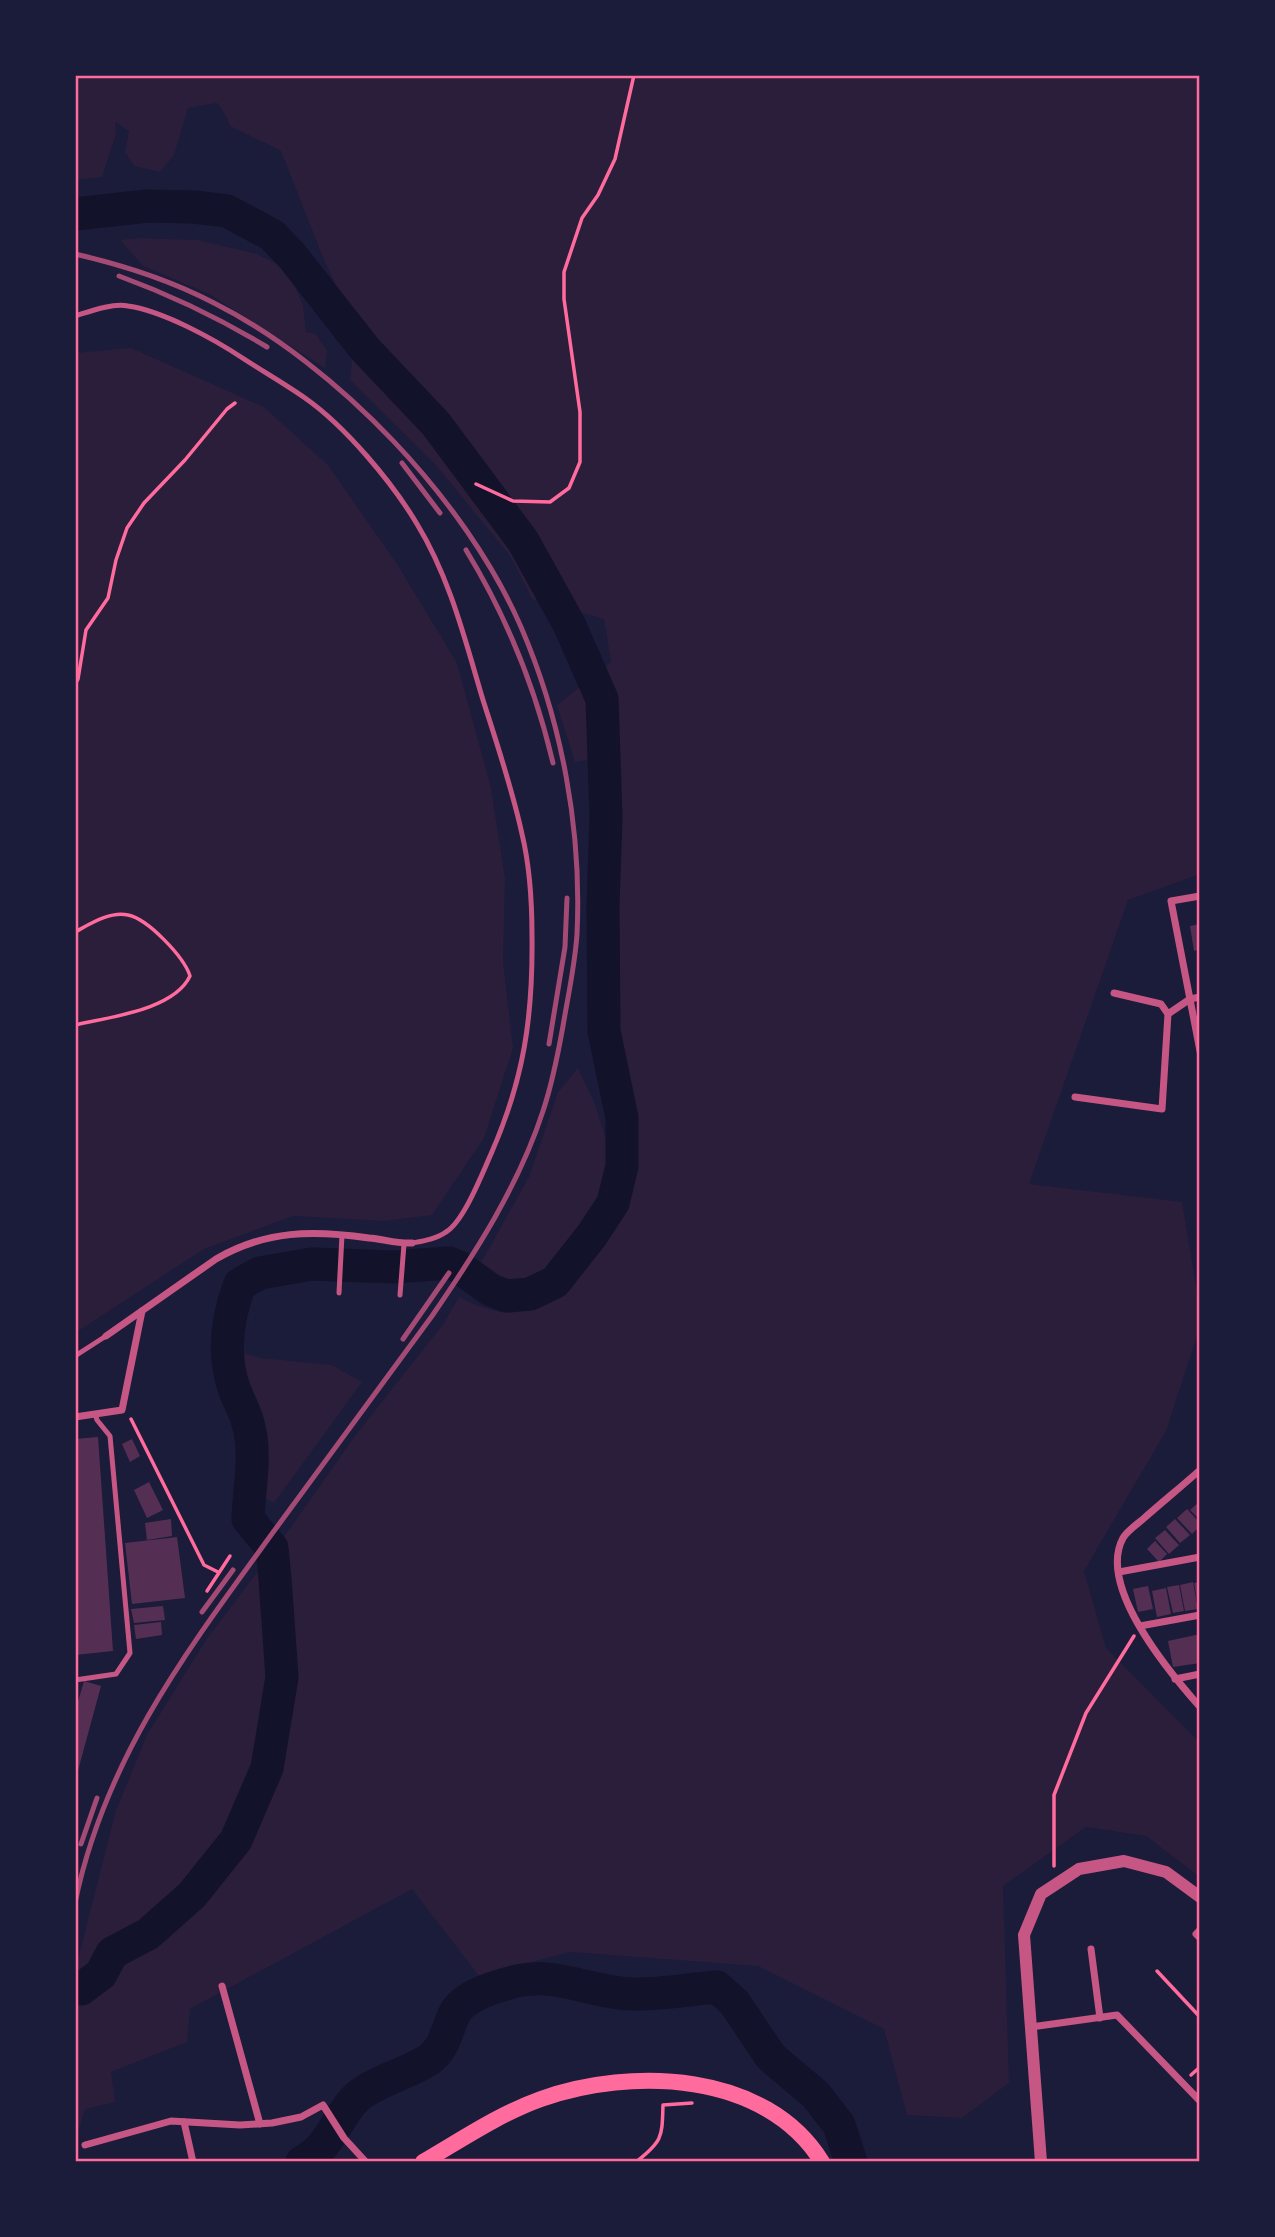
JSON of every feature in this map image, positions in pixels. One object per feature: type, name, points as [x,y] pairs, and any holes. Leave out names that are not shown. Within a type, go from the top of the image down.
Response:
[{"type":"main road","points":[[423,2162],[500,2118],[543,2099],[595,2086],[660,2081],[726,2092],[760,2105],[777,2114],[793,2128],[822,2162]]},
{"type":"street","points":[[1200,896],[1171,901],[1200,1051]]},
{"type":"street","points":[[1075,1097],[1162,1109],[1168,1014],[1161,1004],[1114,993]]},
{"type":"street","points":[[1168,1014],[1190,999],[1200,998]]},
{"type":"street","points":[[106,1336],[235,1248],[265,1238],[292,1233],[408,1243]]},
{"type":"street","points":[[75,1417],[122,1410],[142,1311]]},
{"type":"street","points":[[1200,1470],[1124,1535],[1116,1554],[1120,1587],[1140,1626],[1175,1679],[1200,1707]]},
{"type":"street","points":[[1119,1572],[1200,1557]]},
{"type":"street","points":[[1140,1626],[1200,1615]]},
{"type":"street","points":[[1175,1679],[1200,1674]]},
{"type":"street","points":[[1041,2162],[1024,1935],[1041,1894],[1079,1869],[1124,1861],[1166,1872],[1200,1897]]},
{"type":"street","points":[[1200,1930],[1196,1934],[1200,1938]]},
{"type":"street","points":[[1091,1949],[1100,2018]]},
{"type":"street","points":[[222,1986],[260,2124]]},
{"type":"street","points":[[1031,2027],[1117,2015],[1200,2101]]},
{"type":"street","points":[[85,2145],[171,2121],[260,2124],[301,2117],[323,2105],[344,2138],[366,2162]]},
{"type":"street","points":[[184,2122],[193,2162]]},
{"type":"lane","points":[[75,316],[126,305],[156,314],[220,344],[307,399],[349,437],[396,492],[418,525],[441,570],[460,621],[523,836],[530,878],[532,993],[521,1067],[509,1113],[488,1162],[464,1210],[450,1231],[437,1237],[408,1243],[403,1253],[400,1295]]},
{"type":"lane","points":[[340,1293],[341,1239]]},
{"type":"lane","points":[[75,1356],[106,1336]]},
{"type":"lane","points":[[75,1680],[116,1674],[130,1653],[110,1436],[96,1420],[95,1414]]},
{"type":"path","points":[[476,484],[513,501],[550,502],[569,488],[580,462],[580,412],[564,299],[564,272],[582,218],[598,195],[615,159],[634,75]]},
{"type":"path","points":[[75,684],[86,630],[108,598],[127,528],[144,503],[235,403]]},
{"type":"path","points":[[75,932],[104,918],[128,915],[172,947],[187,967],[190,976],[186,985],[171,998],[158,1004],[75,1025]]},
{"type":"path","points":[[122,1410],[130,1416],[204,1565],[218,1572]]},
{"type":"path","points":[[207,1591],[230,1556]]},
{"type":"path","points":[[1054,1866],[1054,1795],[1086,1713],[1140,1626]]},
{"type":"path","points":[[1157,1971],[1200,2017]]},
{"type":"path","points":[[636,2162],[648,2153],[662,2136],[663,2105],[692,2103]]},
{"type":"shaded area","points":[[75,75],[1200,75],[1200,874],[1128,900],[1029,1184],[1182,1202],[1200,1310],[1200,1327],[1166,1431],[1084,1571],[1106,1648],[1200,1743],[1200,1877],[1146,1836],[1086,1827],[1003,1886],[1009,2083],[962,2118],[907,2115],[884,2029],[758,1966],[570,1952],[479,1976],[412,1889],[190,2009],[187,2042],[111,2072],[115,2102],[85,2109],[77,2135],[76,1967],[116,1810],[148,1733],[206,1640],[355,1436],[444,1323],[459,1297],[484,1308],[512,1312],[529,1308],[547,1293],[534,1285],[498,1281],[478,1268],[529,1177],[558,1092],[578,1068],[595,1104],[610,1153],[635,1153],[596,1017],[593,915],[611,757],[575,762],[557,705],[611,662],[604,619],[532,599],[511,557],[435,464],[350,380],[355,326],[324,260],[281,151],[230,126],[217,103],[188,108],[174,155],[160,172],[134,166],[125,152],[129,131],[115,122],[116,134],[102,177],[75,180]]},
{"type":"shaded area","points":[[120,240],[198,240],[257,254],[287,269],[303,305],[306,332],[316,334],[327,351],[325,368],[209,294],[143,266]]},
{"type":"shaded area","points":[[131,348],[264,407],[328,465],[397,564],[457,663],[491,788],[505,878],[503,962],[513,1048],[484,1138],[432,1215],[384,1221],[293,1216],[204,1249],[75,1333],[75,353]]},
{"type":"shaded area","points":[[243,1353],[261,1358],[332,1365],[362,1382],[274,1503],[259,1495],[268,1473],[262,1430],[239,1383]]},
{"type":"building","points":[[1200,924],[1200,949],[1194,951],[1190,926]]},
{"type":"building","points":[[98,1437],[113,1651],[75,1655],[75,1439]]},
{"type":"building","points":[[132,1439],[140,1456],[130,1462],[122,1444]]},
{"type":"building","points":[[149,1482],[163,1510],[147,1518],[134,1490]]},
{"type":"building","points":[[1200,1501],[1200,1520],[1190,1510]]},
{"type":"building","points":[[1187,1509],[1200,1523],[1192,1534],[1177,1518]]},
{"type":"building","points":[[171,1519],[172,1536],[147,1540],[145,1523]]},
{"type":"building","points":[[1175,1519],[1190,1535],[1180,1543],[1166,1527]]},
{"type":"building","points":[[1165,1530],[1179,1545],[1169,1554],[1155,1538]]},
{"type":"building","points":[[177,1537],[185,1598],[132,1604],[125,1543]]},
{"type":"building","points":[[1155,1541],[1167,1554],[1159,1562],[1147,1549]]},
{"type":"building","points":[[1193,1582],[1198,1609],[1185,1611],[1180,1585]]},
{"type":"building","points":[[1200,1582],[1200,1606],[1198,1606],[1194,1583]]},
{"type":"building","points":[[1179,1585],[1184,1611],[1173,1613],[1167,1587]]},
{"type":"building","points":[[1148,1586],[1153,1609],[1138,1612],[1133,1589]]},
{"type":"building","points":[[1166,1588],[1171,1614],[1157,1617],[1152,1591]]},
{"type":"building","points":[[163,1606],[165,1620],[134,1623],[131,1609]]},
{"type":"building","points":[[161,1622],[162,1635],[136,1639],[134,1625]]},
{"type":"building","points":[[1200,1634],[1200,1663],[1173,1667],[1168,1641]]},
{"type":"building","points":[[84,1681],[101,1686],[76,1778],[75,1712]]},
{"type":"waterway","points":[[75,214],[147,206],[194,207],[227,211],[272,235],[292,256],[365,349],[436,424],[523,541],[569,624],[602,699],[606,817],[603,906],[604,1031],[622,1118],[622,1166],[613,1203],[555,1282],[530,1294],[506,1296],[491,1290],[449,1263],[393,1267],[312,1264],[260,1273],[240,1284],[229,1323],[228,1362],[251,1435],[248,1519],[272,1548],[282,1677],[267,1768],[236,1840],[192,1895],[148,1934],[112,1953],[101,1974],[81,1989],[75,1989]]},
{"type":"waterway","points":[[302,2162],[312,2156],[327,2140],[349,2106],[363,2092],[431,2058],[443,2042],[456,2011],[467,2000],[492,1988],[532,1979],[560,1981],[632,1994],[717,1987],[734,2002],[771,2057],[816,2095],[839,2125],[851,2162]]},
{"type":"railway","points":[[75,254],[163,280],[214,303],[260,330],[306,362],[351,399],[432,485],[497,579],[535,663],[548,700],[566,777],[578,895],[575,957],[554,1069],[533,1138],[509,1192],[480,1243],[432,1316],[211,1618],[154,1706],[107,1800],[89,1850],[75,1903]]},
{"type":"railway","points":[[119,276],[194,308],[267,347]]},
{"type":"railway","points":[[402,463],[440,513]]},
{"type":"railway","points":[[466,550],[481,575],[518,653],[538,707],[553,763]]},
{"type":"railway","points":[[549,1044],[565,947],[567,898]]},
{"type":"railway","points":[[403,1339],[449,1273]]},
{"type":"railway","points":[[202,1612],[233,1570]]},
{"type":"railway","points":[[81,1844],[97,1798]]}]
